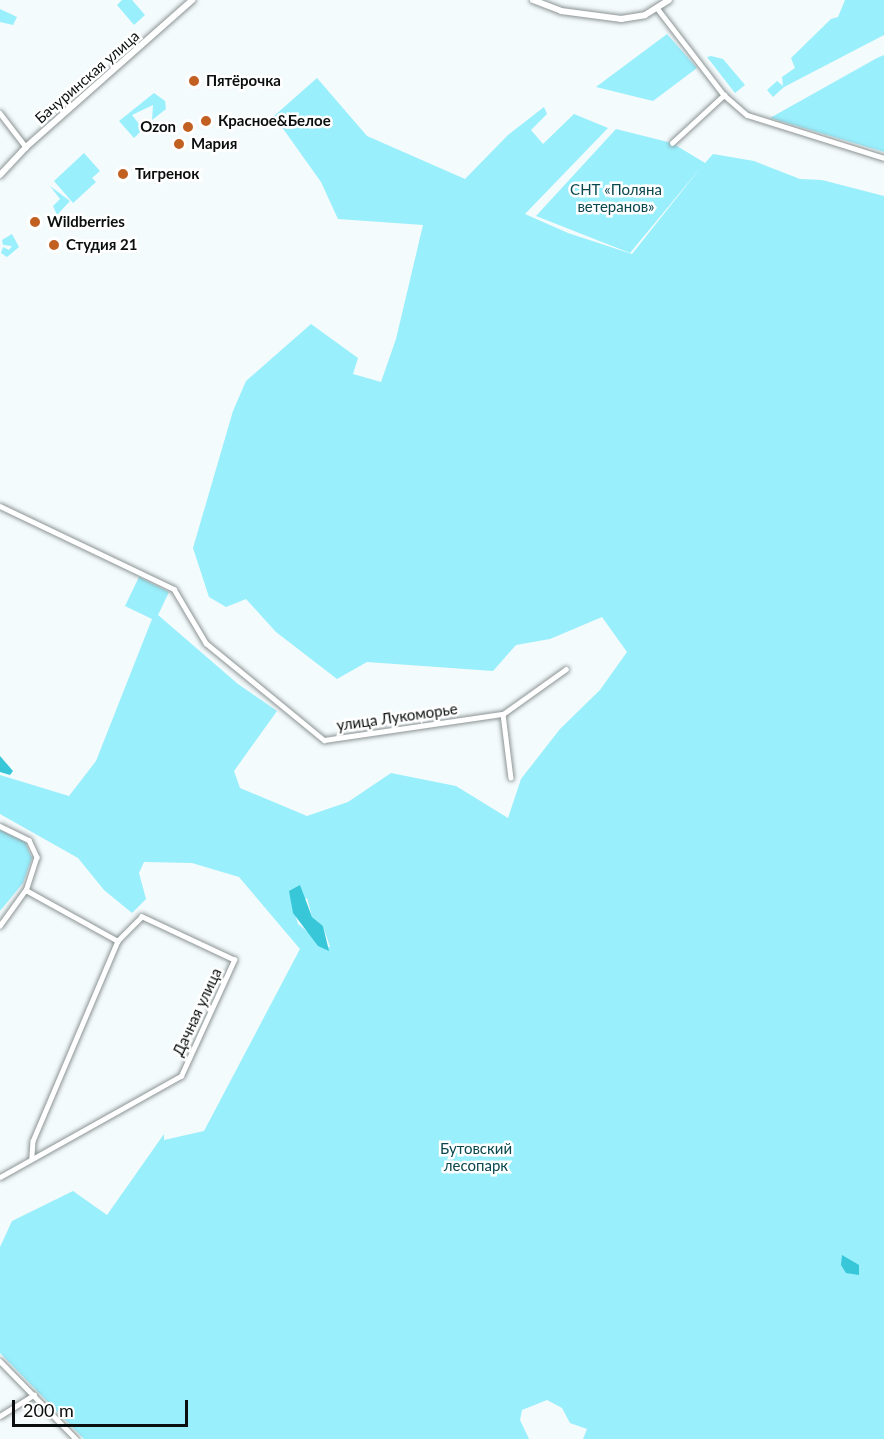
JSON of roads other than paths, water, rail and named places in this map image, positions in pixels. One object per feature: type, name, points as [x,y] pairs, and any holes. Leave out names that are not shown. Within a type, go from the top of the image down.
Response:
[{"type":"street","name":"Бачуринская улица","points":[[0,175],[26,147],[192,0]]},
{"type":"street","points":[[533,0],[561,11],[606,18],[634,17],[658,9],[669,0]]},
{"type":"street","points":[[658,9],[724,95],[747,115],[884,158]]},
{"type":"street","points":[[672,143],[724,95]]},
{"type":"street","points":[[0,112],[26,147]]},
{"type":"street","name":"улица Лукоморье","points":[[0,506],[174,589],[206,643],[324,740],[503,714],[566,669]]},
{"type":"street","points":[[503,714],[511,778]]},
{"type":"street","points":[[0,826],[29,840],[35,848],[35,869],[26,890],[0,926]]},
{"type":"street","points":[[26,890],[118,941]]},
{"type":"street","name":"Дачная улица","points":[[0,1177],[32,1157],[181,1076],[234,960],[142,918],[118,941],[33,1141],[32,1157]]},
{"type":"street","points":[[0,1361],[76,1439]]},
{"type":"street","points":[[0,1416],[34,1395]]},
{"type":"place","name":"Пятёрочка","points":[[194,81]]},
{"type":"place","name":"Красное&Белое","points":[[206,121]]},
{"type":"place","name":"Ozon","points":[[188,127]]},
{"type":"place","name":"Мария","points":[[179,144]]},
{"type":"place","name":"Тигренок","points":[[123,174]]},
{"type":"place","name":"Wildberries","points":[[35,222]]},
{"type":"place","name":"Студия 21","points":[[54,245]]},
{"type":"park label","name":"СНТ «Поляна ветеранов»","points":[[616,198]]},
{"type":"park label","name":"Бутовский лесопарк","points":[[476,1156]]}]
